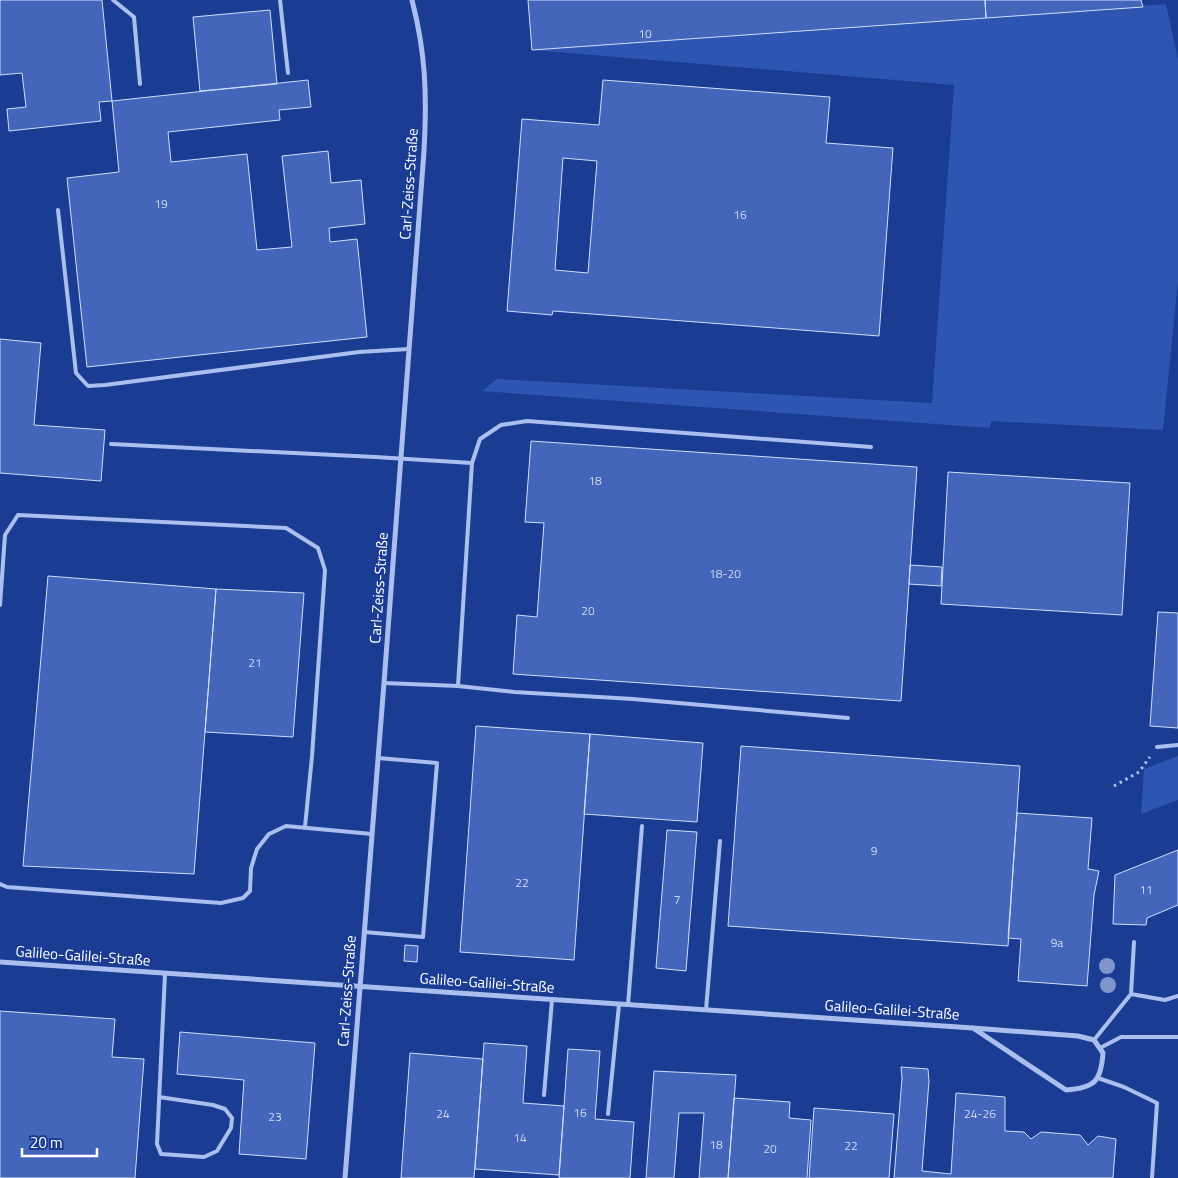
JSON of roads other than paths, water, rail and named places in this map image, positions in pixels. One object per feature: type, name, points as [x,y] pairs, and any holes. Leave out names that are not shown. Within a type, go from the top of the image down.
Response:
[{"type":"street","name":"Carl-Zeiss-Straße","points":[[345,1178],[384,683],[426,108],[425,70],[412,0]]},
{"type":"street","name":"Galileo-Galilei-Straße","points":[[0,962],[973,1028],[1078,1036],[1094,1040]]},
{"type":"street","name":"Galileo-Galilei-Straße","points":[[973,1028],[1066,1090],[1079,1089],[1095,1083],[1098,1078]]},
{"type":"street","points":[[1094,1040],[1103,1053],[1102,1070],[1098,1078]]},
{"type":"lane","points":[[114,0],[134,17],[140,84]]},
{"type":"lane","points":[[280,0],[288,73]]},
{"type":"lane","points":[[58,210],[76,373],[88,386],[359,352],[409,348]]},
{"type":"lane","points":[[458,686],[472,463],[480,440],[501,425],[527,421],[871,447]]},
{"type":"lane","points":[[111,444],[472,463]]},
{"type":"lane","points":[[0,605],[5,535],[18,516],[286,528],[318,548],[325,570],[313,746],[305,828]]},
{"type":"lane","points":[[384,683],[458,686],[514,692],[633,699],[848,718]]},
{"type":"lane","points":[[1157,748],[1178,745]]},
{"type":"lane","points":[[364,932],[423,937],[438,762],[378,758]]},
{"type":"lane","points":[[0,884],[7,887],[211,902],[228,901],[243,898],[250,891],[251,868],[257,849],[269,834],[286,826],[372,834]]},
{"type":"lane","points":[[628,1005],[642,826]]},
{"type":"lane","points":[[706,1010],[720,841]]},
{"type":"lane","points":[[1094,1040],[1131,994],[1134,942]]},
{"type":"lane","points":[[159,1098],[213,1105],[225,1109],[232,1118],[231,1128],[217,1151],[204,1157],[161,1154],[156,1144],[165,974]]},
{"type":"lane","points":[[1131,994],[1165,1000],[1178,996]]},
{"type":"lane","points":[[544,1094],[552,1000]]},
{"type":"lane","points":[[608,1114],[619,1005]]},
{"type":"lane","points":[[1100,1048],[1121,1037],[1178,1037]]},
{"type":"lane","points":[[1098,1078],[1124,1087],[1158,1103],[1152,1178]]}]
